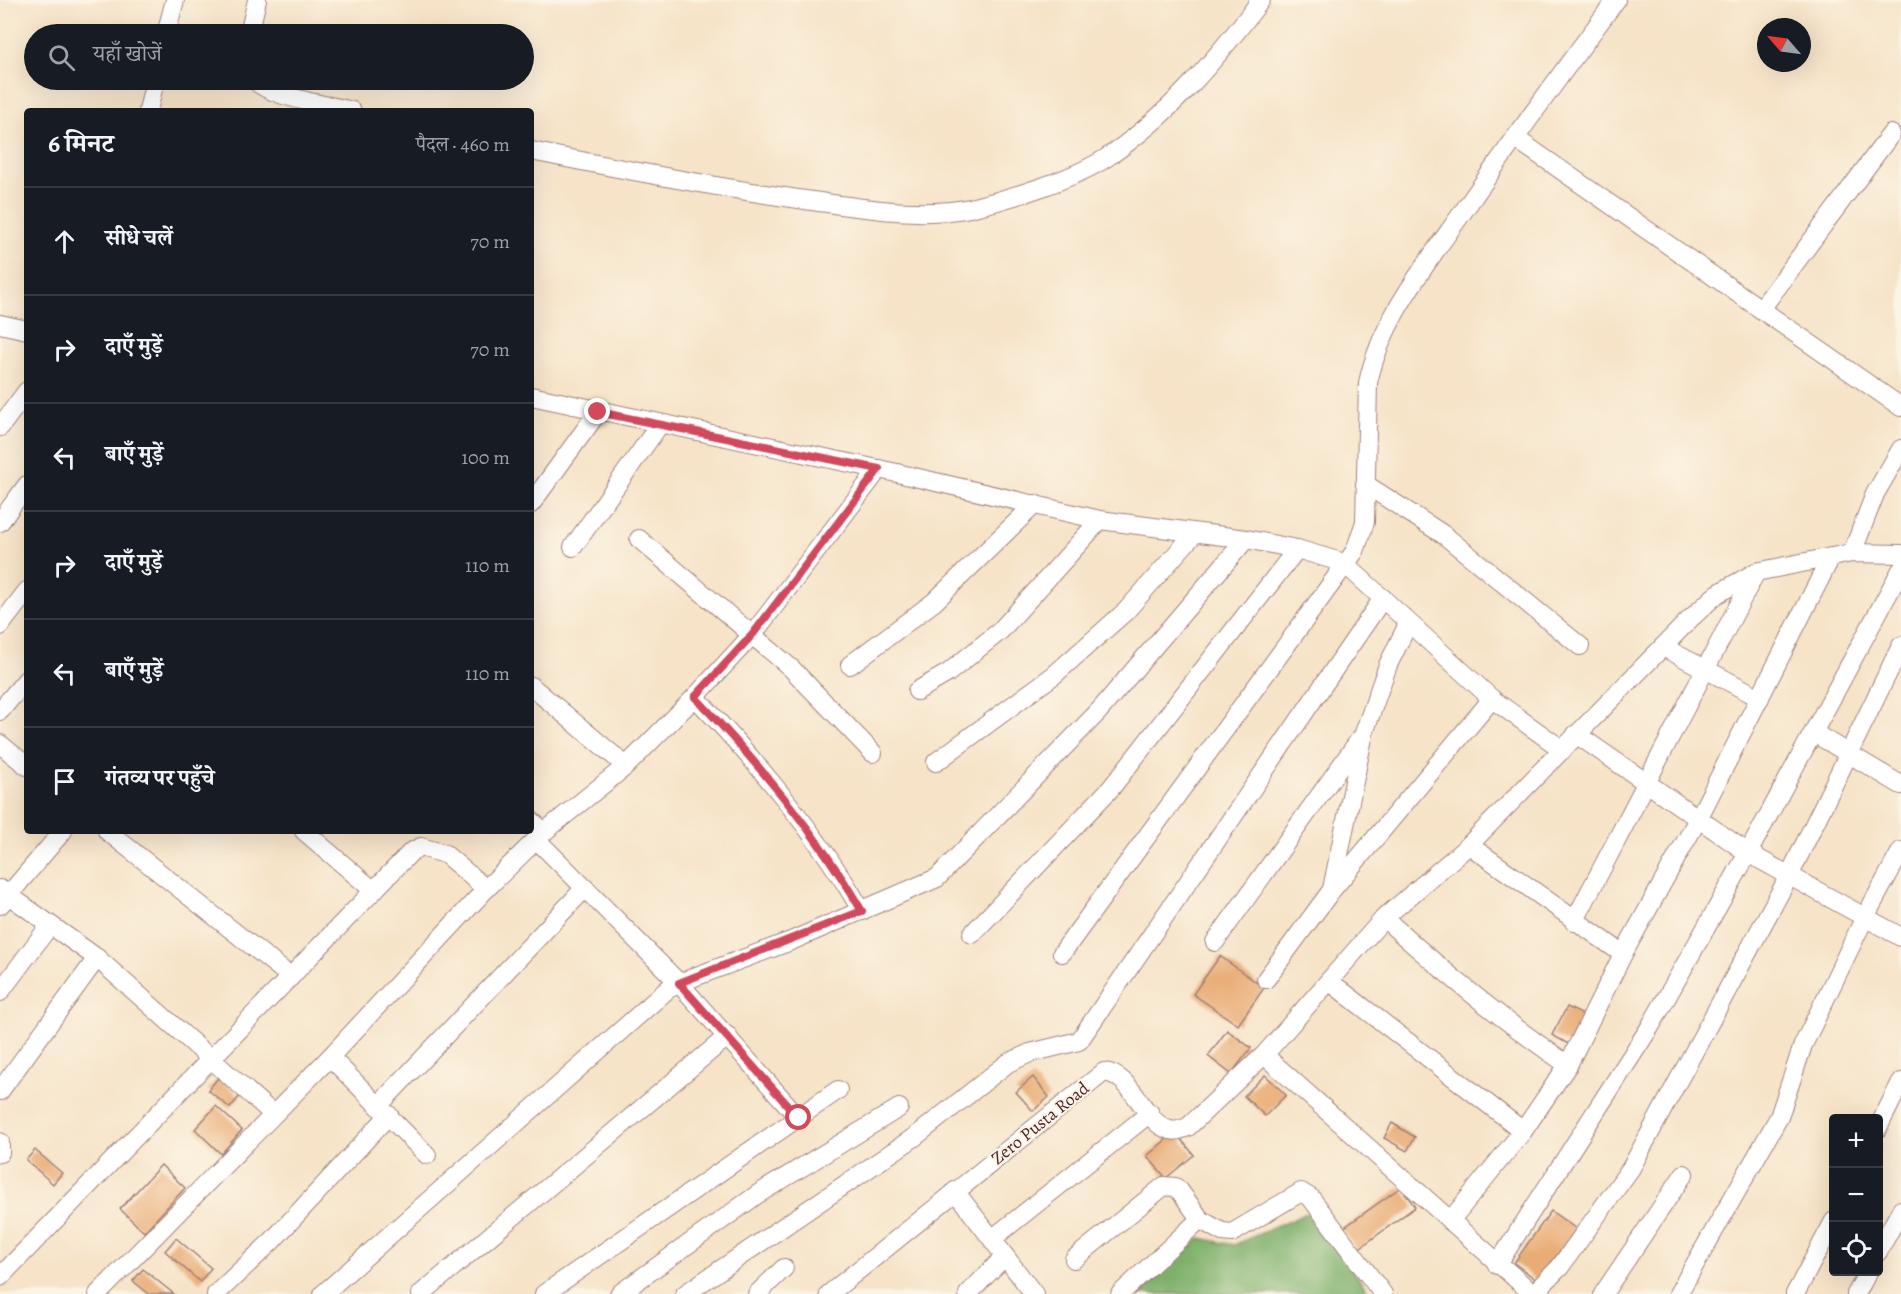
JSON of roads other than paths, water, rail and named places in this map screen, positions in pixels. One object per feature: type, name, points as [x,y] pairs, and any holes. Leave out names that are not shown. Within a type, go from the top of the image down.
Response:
[{"type":"street","points":[[169,24],[175,0]]},
{"type":"street","points":[[251,24],[257,0]]},
{"type":"street","points":[[534,152],[721,189],[852,207],[919,211],[969,208],[1060,180],[1105,159],[1156,120],[1211,64],[1261,0]]},
{"type":"street","points":[[1062,953],[1354,551],[1363,530],[1368,383],[1372,362],[1387,328],[1423,269],[1616,0]]},
{"type":"street","points":[[149,108],[153,90]]},
{"type":"street","points":[[272,90],[340,108]]},
{"type":"street","points":[[1761,309],[1891,134]]},
{"type":"street","points":[[1515,138],[1901,407]]},
{"type":"street","points":[[0,324],[24,329]]},
{"type":"street","points":[[0,427],[24,395]]},
{"type":"street","points":[[534,397],[598,412],[879,469],[1100,520],[1246,539],[1297,549],[1344,563],[1492,699],[1563,750]]},
{"type":"street","points":[[534,500],[598,412]]},
{"type":"street","points":[[573,547],[660,424]]},
{"type":"street","points":[[1852,553],[1875,494],[1901,449]]},
{"type":"street","points":[[98,1294],[330,1057],[537,831],[626,766],[695,697],[753,634],[879,469]]},
{"type":"street","points":[[1365,484],[1444,535],[1580,646]]},
{"type":"street","points":[[0,522],[24,489]]},
{"type":"street","points":[[850,665],[934,602],[1035,504]]},
{"type":"street","points":[[916,691],[948,673],[1000,631],[1100,520]]},
{"type":"street","points":[[936,762],[1054,675],[1126,610],[1194,534]]},
{"type":"street","points":[[639,538],[753,634],[827,704],[873,753]]},
{"type":"street","points":[[323,1294],[648,1004],[679,983],[862,911],[937,878],[1099,711],[1246,539]]},
{"type":"street","points":[[972,934],[1111,788],[1297,549]]},
{"type":"street","points":[[992,1239],[1150,1113],[1168,1130],[1188,1127],[1263,1055],[1384,918],[1469,845],[1576,734],[1717,594],[1756,572],[1852,553],[1901,554]]},
{"type":"street","points":[[1450,1221],[1523,1131],[1568,1065],[1623,954],[1698,819],[1831,557]]},
{"type":"street","points":[[1497,1264],[1650,1027],[1749,853],[1901,570]]},
{"type":"street","points":[[1574,922],[1756,572]]},
{"type":"street","points":[[0,626],[24,595]]},
{"type":"street","points":[[685,1294],[916,1136],[1008,1063],[1030,1053],[1079,1041],[1383,598]]},
{"type":"street","points":[[1332,891],[1364,733],[1388,665],[1408,624]]},
{"type":"street","points":[[1263,1055],[1533,1294],[1560,1267],[1631,1168],[1788,876],[1901,646]]},
{"type":"street","points":[[1664,647],[1760,698]]},
{"type":"street","points":[[0,711],[24,683]]},
{"type":"street","points":[[534,689],[626,766]]},
{"type":"street","points":[[695,697],[776,786],[842,876],[862,911]]},
{"type":"street","points":[[1266,978],[1332,891],[1492,699]]},
{"type":"street","points":[[1215,942],[1364,733]]},
{"type":"street","points":[[1814,733],[1901,784]]},
{"type":"street","points":[[1576,734],[1749,853],[1864,919],[1901,937]]},
{"type":"street","points":[[0,744],[24,764]]},
{"type":"street","points":[[537,831],[585,888],[679,983],[799,1118]]},
{"type":"street","points":[[60,834],[3,896],[97,958],[273,1114]]},
{"type":"street","points":[[111,834],[291,977]]},
{"type":"street","points":[[308,834],[374,891]]},
{"type":"street","points":[[1469,845],[1574,922],[1623,954]]},
{"type":"street","points":[[0,1277],[411,852],[421,847],[445,854],[486,889]]},
{"type":"street","points":[[1678,1294],[1779,1117],[1803,1045],[1864,919],[1901,851]]},
{"type":"street","points":[[216,1294],[272,1241],[384,1110],[585,888]]},
{"type":"street","points":[[1384,918],[1445,974],[1508,1024],[1568,1065]]},
{"type":"street","points":[[0,992],[50,925]]},
{"type":"street","points":[[0,1091],[97,958]]},
{"type":"street","points":[[1329,981],[1523,1131]]},
{"type":"street","points":[[421,1294],[728,1036]]},
{"type":"street","points":[[330,1057],[427,1155]]},
{"type":"street","name":"Zero Pusta Road","points":[[956,1191],[1104,1072],[1119,1078],[1150,1113]]},
{"type":"street","points":[[1883,1118],[1901,1082]]},
{"type":"street","points":[[544,1294],[838,1090]]},
{"type":"street","points":[[619,1294],[758,1194],[899,1108]]},
{"type":"street","points":[[0,1142],[0,1153]]},
{"type":"street","points":[[1603,1294],[1684,1174]]},
{"type":"street","points":[[1074,1259],[1164,1186],[1170,1185],[1179,1190],[1201,1220],[1222,1232],[1232,1233],[1295,1193],[1306,1193],[1383,1294]]},
{"type":"street","points":[[829,1294],[956,1191],[1034,1294]]},
{"type":"street","points":[[1883,1243],[1901,1210]]},
{"type":"street","points":[[1120,1294],[1201,1220]]},
{"type":"street","points":[[1795,1294],[1832,1222]]},
{"type":"street","points":[[968,1294],[1004,1257]]},
{"type":"street","points":[[757,1294],[784,1268]]},
{"type":"street","points":[[1856,1294],[1866,1276]]}]
